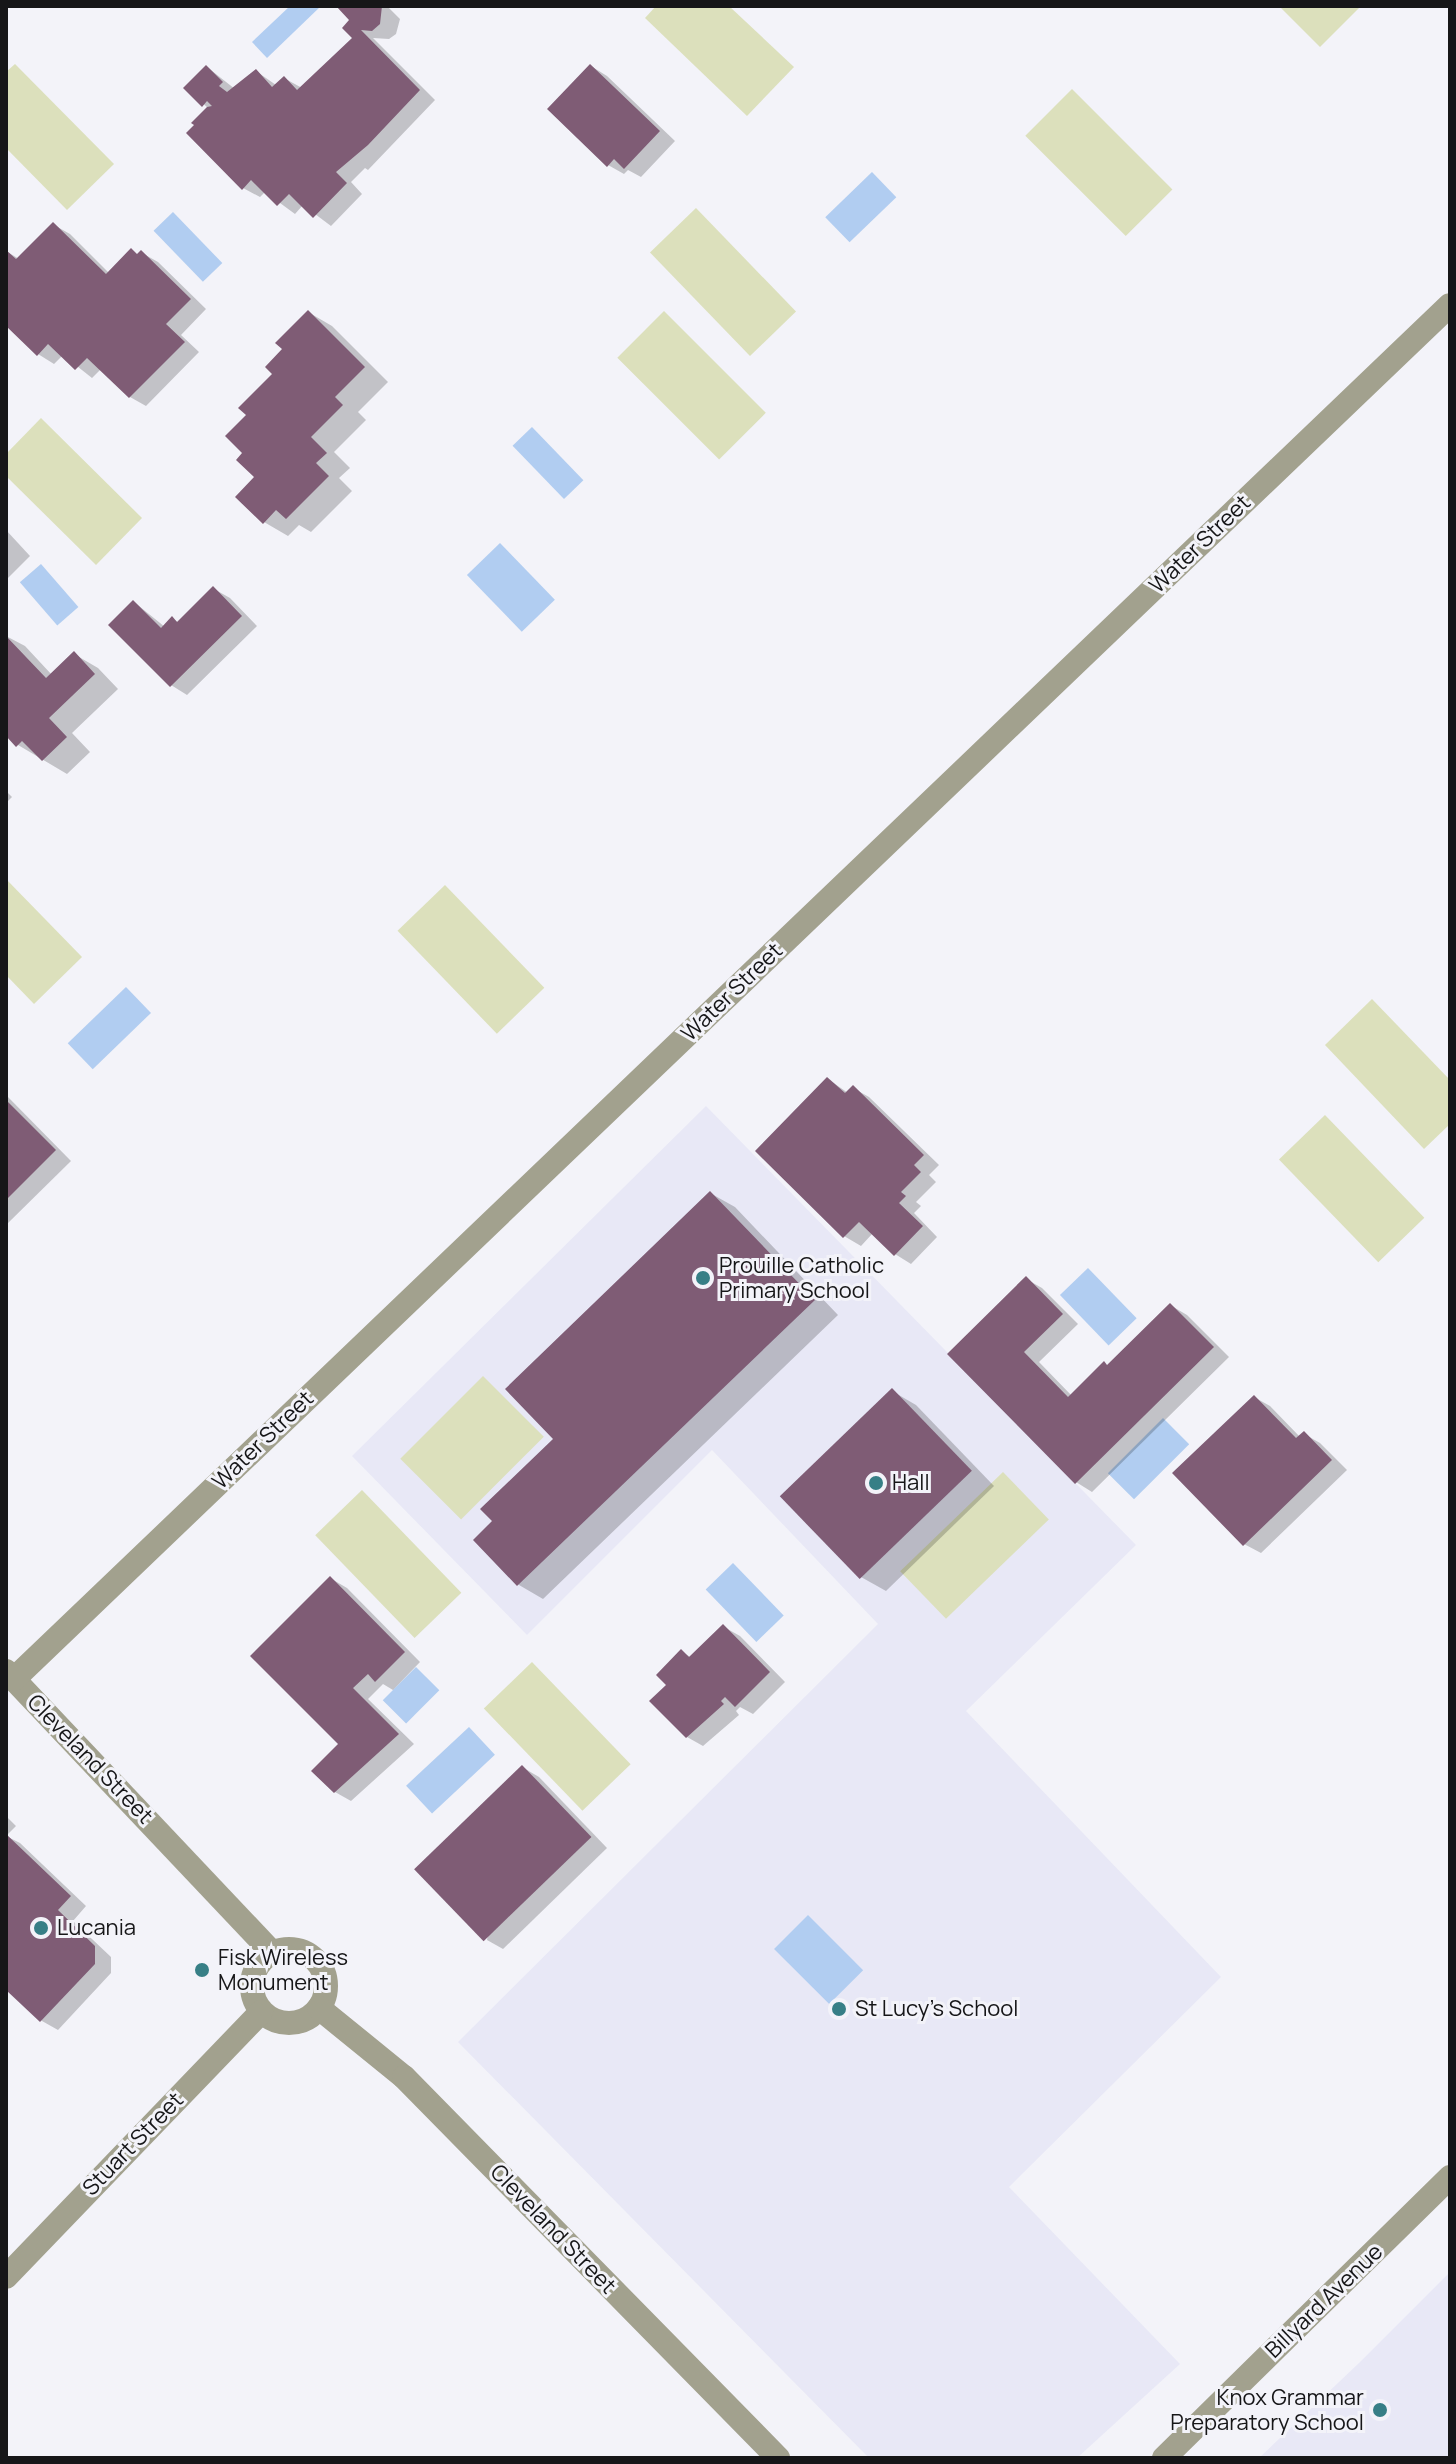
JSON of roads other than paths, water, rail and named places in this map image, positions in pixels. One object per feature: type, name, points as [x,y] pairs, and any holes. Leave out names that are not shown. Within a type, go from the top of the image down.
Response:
[{"type":"street","name":"Water Street","points":[[10,1675],[1450,305]]},
{"type":"street","name":"Cleveland Street","points":[[10,1675],[272,1952]]},
{"type":"street","points":[[288,1948],[305,1952],[317,1962],[325,1985],[319,2008],[298,2023],[285,2024],[261,2012],[251,1987],[261,1961],[272,1952],[288,1948]]},
{"type":"street","name":"Cleveland Street","points":[[319,2008],[404,2077],[778,2458]]},
{"type":"street","name":"Stuart Street","points":[[6,2277],[261,2012]]},
{"type":"street","name":"Billyard Avenue","points":[[1164,2458],[1450,2177]]},
{"type":"water","points":[[290,6],[321,6],[267,58],[252,42]]},
{"type":"water","points":[[872,172],[896,197],[850,242],[825,217]]},
{"type":"water","points":[[173,212],[222,263],[203,282],[154,231]]},
{"type":"water","points":[[532,427],[583,480],[564,499],[513,446]]},
{"type":"water","points":[[500,543],[555,600],[522,632],[467,575]]},
{"type":"water","points":[[41,564],[78,607],[57,625],[20,582]]},
{"type":"water","points":[[126,987],[151,1013],[93,1069],[68,1043]]},
{"type":"water","points":[[1088,1268],[1137,1318],[1109,1345],[1060,1295]]},
{"type":"water","points":[[1163,1418],[1189,1444],[1134,1499],[1108,1473]]},
{"type":"water","points":[[733,1563],[784,1616],[756,1642],[706,1589]]},
{"type":"water","points":[[416,1667],[439,1690],[406,1724],[383,1700]]},
{"type":"water","points":[[469,1727],[495,1755],[432,1813],[406,1786]]},
{"type":"water","points":[[808,1915],[863,1970],[829,2004],[774,1949]]},
{"type":"place","name":"Prouille Catholic Primary School","points":[[703,1278]]},
{"type":"place","name":"Hall","points":[[876,1483]]},
{"type":"place","name":"Lucania","points":[[41,1928]]},
{"type":"place","name":"Fisk Wireless Monument","points":[[202,1970]]},
{"type":"place","name":"St Lucy's School","points":[[839,2009]]},
{"type":"place","name":"Knox Grammar Preparatory School","points":[[1380,2410]]}]
